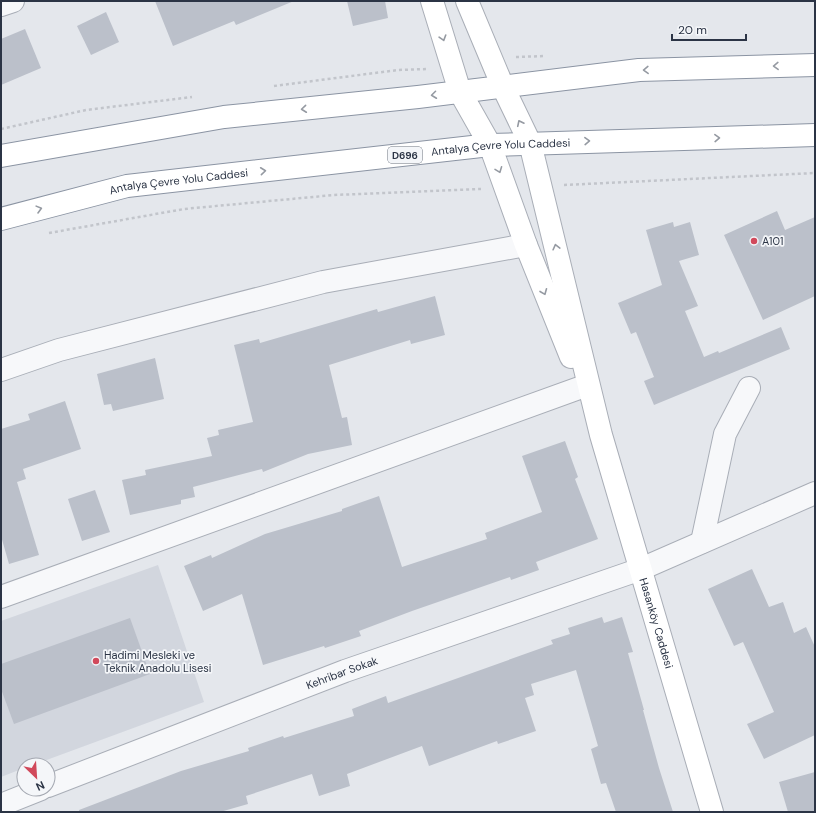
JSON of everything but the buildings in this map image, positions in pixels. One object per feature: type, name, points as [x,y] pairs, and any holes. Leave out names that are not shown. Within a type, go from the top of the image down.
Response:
[{"type":"main road","points":[[432,1],[460,92],[490,145],[526,245],[601,435]]},
{"type":"main road","points":[[468,1],[503,87],[530,143],[601,435]]},
{"type":"main road","points":[[1,156],[224,117],[460,92],[639,70],[815,65]]},
{"type":"main road","name":"Antalya Çevre Yolu Caddesi","points":[[1,219],[127,186],[490,145],[815,135]]},
{"type":"main road","name":"Hasanköy Caddesi","points":[[601,435],[712,812]]},
{"type":"street","points":[[1,5],[13,1]]},
{"type":"street","points":[[1,370],[59,350],[323,282],[526,245]]},
{"type":"street","points":[[1,597],[582,387]]},
{"type":"street","points":[[702,542],[725,434],[749,388]]},
{"type":"street","name":"Kehribar Sokak","points":[[56,783],[345,671],[640,569],[815,493]]},
{"type":"street","points":[[1,805],[21,797]]},
{"type":"path","points":[[541,186],[815,173]]},
{"type":"path","points":[[44,234],[192,209],[334,196],[506,188]]},
{"type":"shaded area","name":"Hadimi Mesleki ve Teknik Anadolu Lisesi","points":[[158,565],[204,702],[55,757],[16,757],[16,771],[1,777],[1,621]]},
{"type":"place","name":"A101","points":[[754,241]]},
{"type":"place","name":"Hadimi Mesleki ve Teknik Anadolu Lisesi","points":[[96,661]]}]
